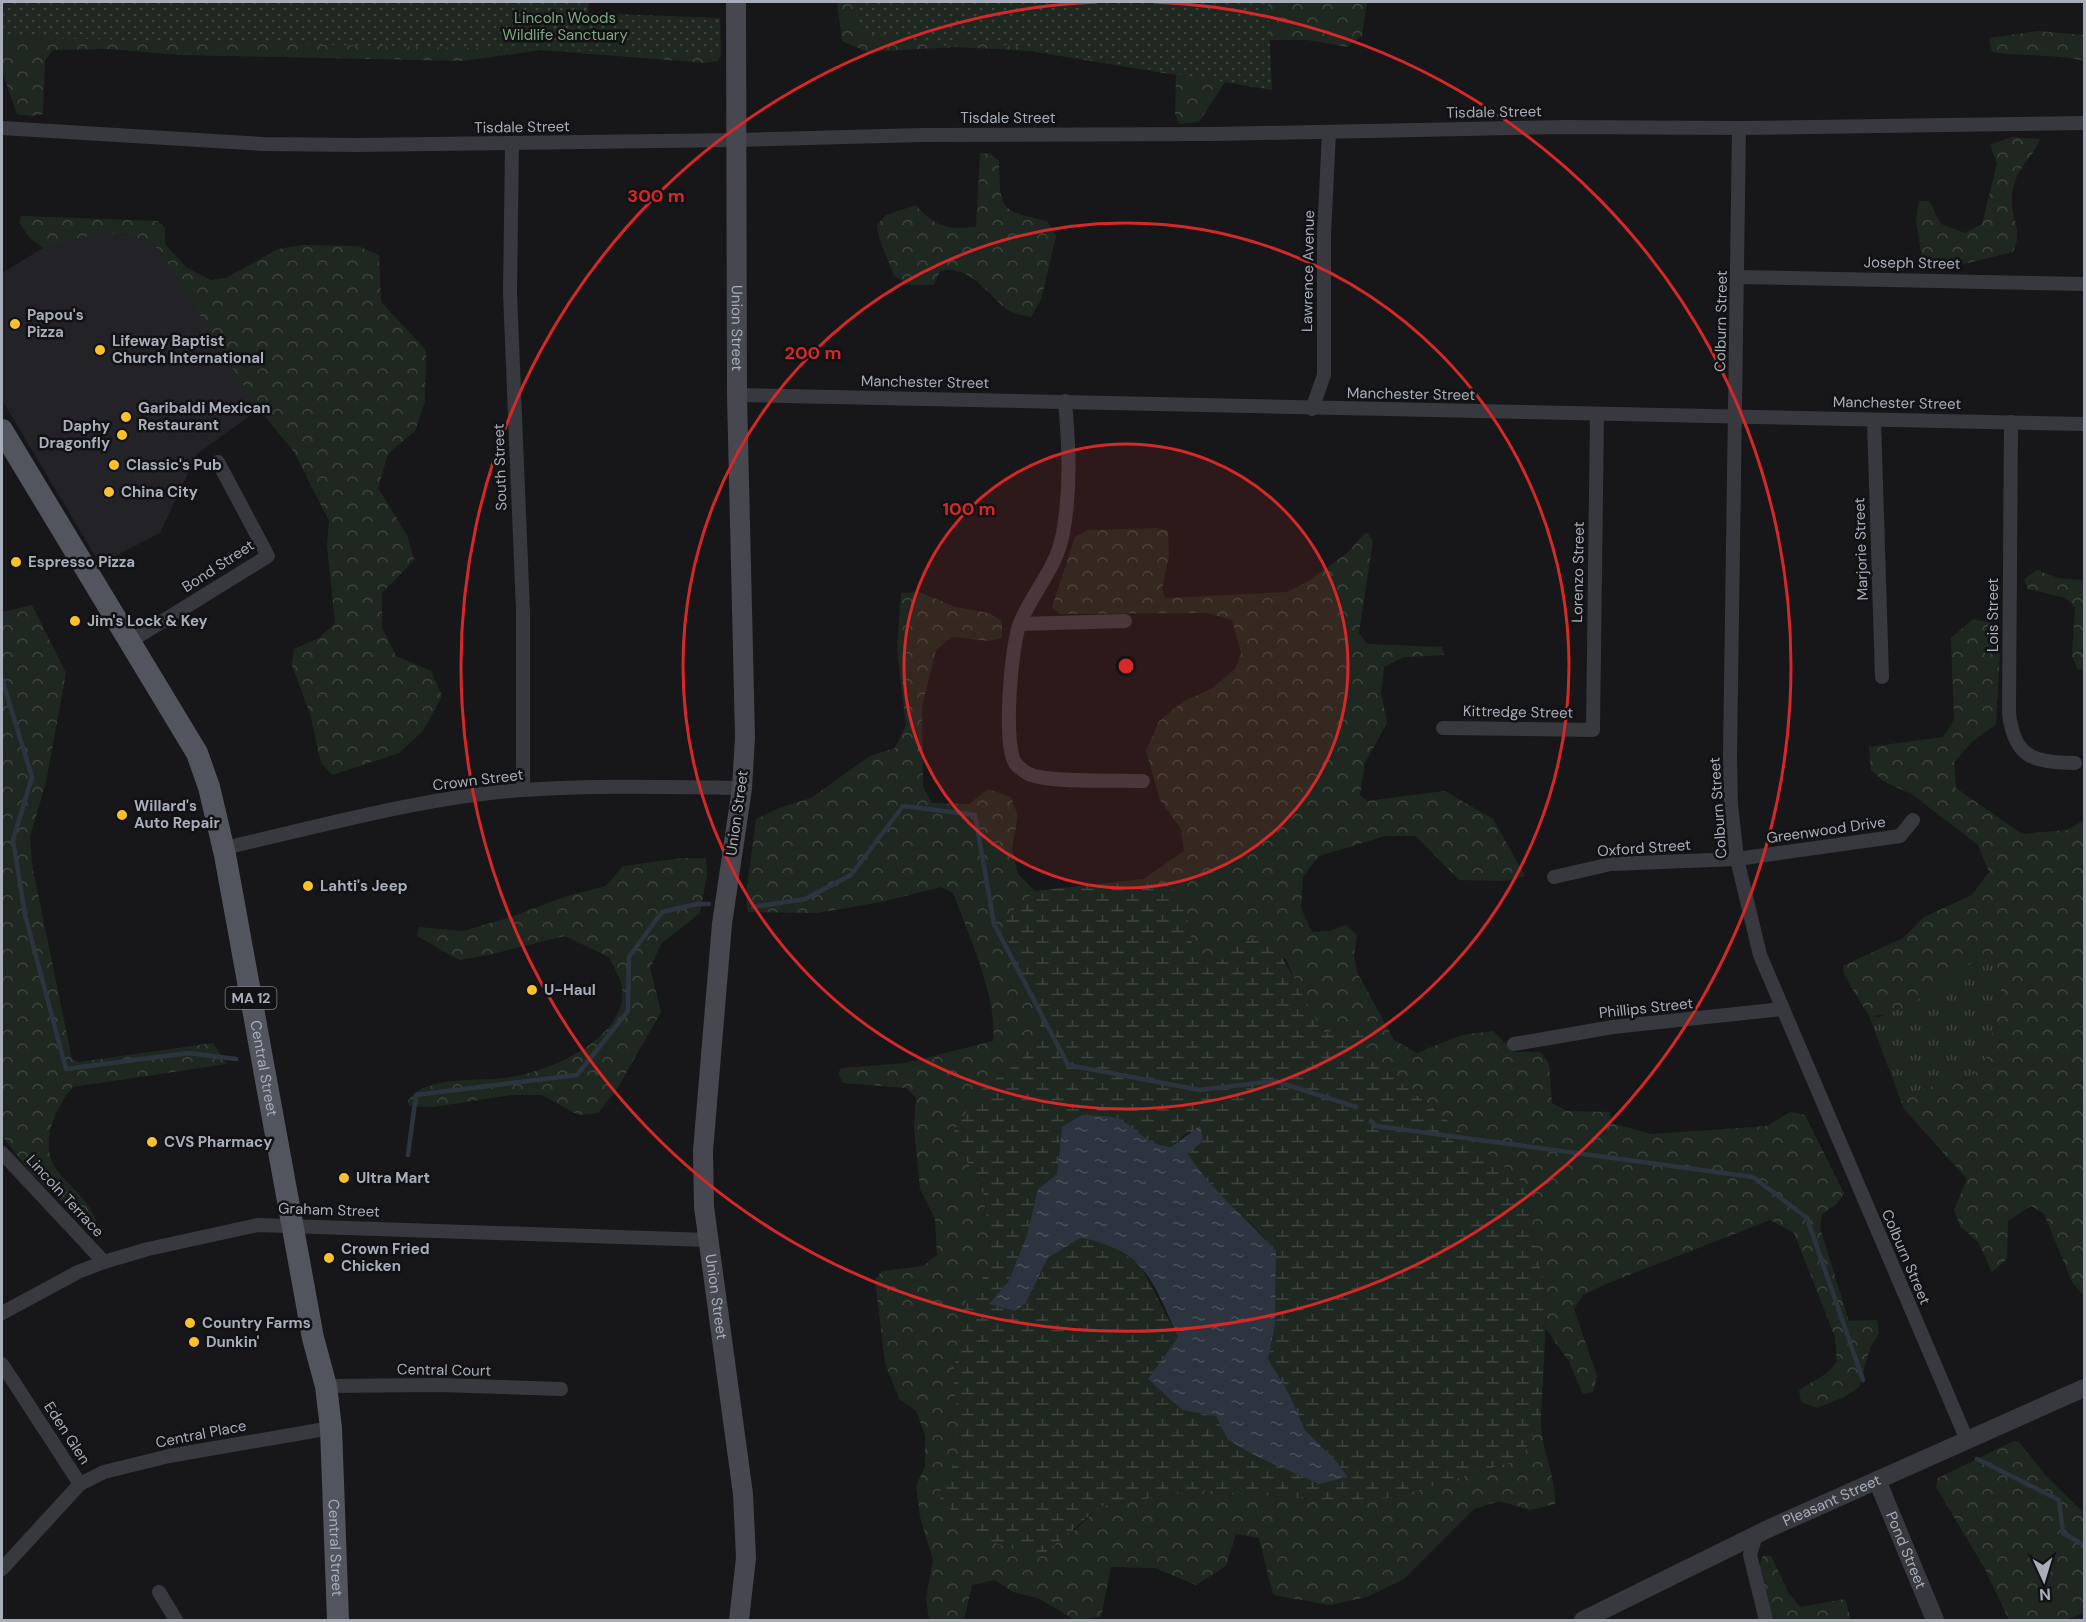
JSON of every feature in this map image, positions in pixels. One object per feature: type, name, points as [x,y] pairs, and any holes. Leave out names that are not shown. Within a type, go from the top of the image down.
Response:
[{"type":"main road","name":"Union Street","points":[[736,2],[737,395],[745,728],[742,788],[722,924],[704,1113],[704,1207],[741,1470],[746,1539],[739,1620]]},
{"type":"main road","name":"Central Street","points":[[2,430],[197,753],[209,787],[224,848],[313,1338],[326,1386],[331,1428],[338,1620]]},
{"type":"street","name":"Tisdale Street","points":[[2,128],[263,144],[512,144],[922,135],[2085,123]]},
{"type":"street","name":"Colburn Street","points":[[1739,128],[1730,754],[1737,859],[1760,955],[1967,1440]]},
{"type":"street","name":"Lawrence Avenue","points":[[1312,409],[1324,375],[1324,235],[1329,132]]},
{"type":"street","name":"South Street","points":[[512,144],[510,293],[523,610],[523,790]]},
{"type":"street","name":"Joseph Street","points":[[1738,277],[2085,284]]},
{"type":"street","name":"Manchester Street","points":[[737,395],[1065,401],[1312,409],[2085,423]]},
{"type":"street","points":[[1065,401],[1068,478],[1063,535],[1053,567],[1020,624],[1012,648],[1010,711],[1012,750],[1015,763],[1029,774],[1046,778],[1143,781]]},
{"type":"street","name":"Lorenzo Street","points":[[1593,730],[1597,414]]},
{"type":"street","name":"Marjorie Street","points":[[1874,420],[1882,677]]},
{"type":"street","name":"Lois Street","points":[[2011,422],[2009,713],[2011,736],[2022,751],[2039,759],[2074,763]]},
{"type":"street","name":"Bond Street","points":[[129,642],[268,556],[218,462]]},
{"type":"street","points":[[1020,624],[1125,621]]},
{"type":"street","name":"Kittredge Street","points":[[1443,728],[1593,730]]},
{"type":"street","name":"Crown Street","points":[[224,848],[421,805],[523,790],[742,788]]},
{"type":"street","name":"Greenwood Drive","points":[[1737,859],[1900,836],[1913,820]]},
{"type":"street","name":"Oxford Street","points":[[1554,877],[1611,864],[1737,859]]},
{"type":"street","name":"Phillips Street","points":[[1514,1044],[1613,1027],[1782,1009]]},
{"type":"street","name":"Lincoln Terrace","points":[[2,1153],[104,1262]]},
{"type":"street","name":"Graham Street","points":[[2,1313],[78,1272],[104,1262],[148,1249],[258,1225],[292,1224],[311,1228],[390,1228],[708,1240]]},
{"type":"street","name":"Eden Glen","points":[[2,1364],[80,1484],[2,1569]]},
{"type":"street","name":"Central Court","points":[[326,1386],[438,1385],[561,1389]]},
{"type":"street","name":"Pleasant Street","points":[[1586,1620],[1756,1535],[2085,1388]]},
{"type":"street","name":"Central Place","points":[[80,1484],[104,1472],[169,1456],[331,1428]]},
{"type":"street","name":"Pond Street","points":[[1877,1480],[1935,1620]]},
{"type":"street","points":[[1756,1535],[1749,1555],[1766,1620]]},
{"type":"street","points":[[159,1592],[176,1620]]},
{"type":"shaded area","points":[[101,233],[132,235],[159,249],[259,409],[197,454],[160,533],[100,564],[2,400],[2,273],[43,248]]},
{"type":"green space","points":[[2,2],[718,46],[721,54],[718,61],[706,63],[541,50],[463,61],[180,55],[109,49],[53,50],[45,60],[43,114],[32,116],[17,114],[2,71]]},
{"type":"green space","name":"Lincoln Woods Wildlife Sanctuary","points":[[2,2],[589,2],[588,13],[720,18],[721,54],[2,37]]},
{"type":"green space","points":[[837,2],[1367,2],[1362,36],[1347,47],[1308,40],[1270,40],[1233,70],[1199,122],[1179,124],[1175,113],[1176,75],[1030,51],[956,47],[867,52],[842,41]]},
{"type":"green space","points":[[856,2],[1268,2],[1272,90],[957,37],[956,47],[856,31]]},
{"type":"green space","points":[[2038,31],[2084,35],[2084,61],[1992,52],[1989,38]]},
{"type":"green space","points":[[2011,137],[2040,139],[2019,173],[2013,188],[2012,205],[2017,237],[2013,252],[1939,270],[1922,258],[1916,221],[1919,201],[1929,201],[1941,224],[1965,233],[1982,224],[1997,164],[1990,145]]},
{"type":"green space","points":[[989,153],[999,161],[1000,189],[1005,205],[1019,214],[1047,221],[1056,236],[1041,300],[1031,317],[1008,310],[977,282],[961,272],[940,271],[934,285],[911,285],[894,276],[880,238],[877,225],[886,215],[916,205],[936,223],[957,228],[976,227],[980,154]]},
{"type":"green space","points":[[21,216],[158,221],[165,228],[165,244],[187,268],[211,280],[226,278],[278,249],[303,245],[358,246],[379,255],[381,302],[426,350],[425,401],[415,431],[388,454],[378,488],[407,535],[414,560],[382,593],[382,627],[396,656],[431,671],[442,696],[423,731],[399,753],[332,775],[321,763],[310,714],[292,665],[294,649],[319,638],[335,623],[327,546],[329,521],[294,452],[254,403],[159,249],[132,235],[101,233],[43,248],[29,237],[19,222]]},
{"type":"green space","points":[[1158,528],[1168,531],[1169,556],[1162,589],[1165,598],[1288,592],[1346,554],[1366,532],[1373,541],[1359,633],[1367,644],[1442,647],[1444,655],[1404,657],[1384,667],[1381,693],[1387,723],[1365,763],[1360,795],[1367,801],[1445,791],[1493,819],[1525,876],[1506,881],[1459,880],[1416,836],[1385,836],[1319,856],[1303,877],[1301,908],[1312,932],[1329,931],[1346,925],[1357,935],[1354,956],[1357,972],[1394,1040],[1417,1053],[1462,1035],[1493,1031],[1514,1052],[1540,1052],[1549,1064],[1552,1103],[1567,1111],[1610,1112],[1611,1123],[1652,1134],[1767,1126],[1790,1112],[1805,1115],[1844,1193],[1837,1204],[1822,1214],[1820,1228],[1849,1321],[1877,1320],[1879,1333],[1870,1348],[1859,1387],[1844,1397],[1817,1408],[1801,1402],[1799,1390],[1827,1373],[1837,1362],[1835,1337],[1794,1233],[1770,1220],[1583,1295],[1574,1309],[1597,1376],[1593,1392],[1583,1394],[1568,1360],[1546,1329],[1547,1303],[1524,1184],[1372,1058],[1361,1024],[1325,1033],[1304,1003],[1286,959],[1241,942],[1221,962],[1193,949],[1183,893],[1143,879],[1184,851],[1181,829],[1160,800],[1146,751],[1159,721],[1184,701],[1211,689],[1235,669],[1241,653],[1232,620],[1206,613],[1060,614],[1052,607],[1075,537],[1088,530]]},
{"type":"green space","points":[[2037,570],[2058,578],[2084,580],[2084,669],[2078,670],[2072,656],[2075,608],[2066,598],[2028,589],[2024,579]]},
{"type":"green space","points":[[920,592],[955,607],[989,613],[1002,621],[1002,638],[988,641],[952,637],[936,650],[922,707],[923,786],[932,803],[969,804],[988,789],[1011,797],[1018,816],[1012,849],[1018,874],[1035,891],[1002,922],[1041,1029],[1020,1061],[979,1092],[953,1133],[984,1195],[992,1265],[964,1304],[953,1375],[961,1448],[1074,1531],[1101,1506],[1201,1490],[1335,1501],[1392,1498],[1521,1459],[1541,1417],[1541,1429],[1553,1482],[1555,1504],[1530,1510],[1499,1501],[1474,1509],[1404,1579],[1367,1597],[1330,1605],[1273,1595],[1259,1538],[1236,1534],[1226,1566],[1196,1585],[1155,1568],[1111,1567],[1101,1617],[1075,1620],[1038,1598],[1013,1592],[995,1580],[972,1585],[964,1620],[929,1620],[926,1598],[933,1560],[920,1517],[916,1486],[925,1467],[925,1435],[916,1411],[899,1399],[885,1363],[875,1279],[882,1271],[923,1266],[937,1255],[935,1219],[920,1189],[914,1127],[916,1097],[906,1088],[843,1083],[838,1074],[841,1068],[906,1063],[993,1041],[991,1005],[974,946],[953,893],[941,887],[881,902],[817,913],[748,912],[746,895],[756,819],[779,808],[811,798],[870,756],[895,748],[906,725],[897,650],[901,593]]},
{"type":"green space","points":[[32,605],[66,673],[46,782],[30,837],[32,865],[72,1059],[79,1062],[213,1043],[227,1064],[73,1087],[61,1104],[52,1124],[49,1135],[50,1156],[54,1166],[93,1213],[96,1222],[87,1224],[31,1173],[2,1136],[2,612]]},
{"type":"green space","points":[[1973,619],[1992,623],[2000,650],[1996,724],[1972,742],[1954,762],[1956,788],[2022,834],[2067,830],[2084,820],[2084,1296],[2072,1282],[2044,1214],[2031,1206],[2008,1221],[2007,1259],[1992,1272],[1978,1242],[1960,1226],[1954,1210],[1967,1179],[1904,1109],[1908,1096],[1924,1088],[1971,1077],[1986,1060],[2001,992],[1995,959],[1981,956],[1912,1003],[1882,1015],[1869,1016],[1844,975],[1843,966],[1903,938],[1924,917],[1972,895],[1989,872],[1978,845],[1913,795],[1883,781],[1871,770],[1869,747],[1943,737],[1954,719],[1951,638]]},
{"type":"green space","points":[[682,858],[706,858],[707,875],[700,913],[661,944],[650,968],[661,1012],[617,1089],[598,1113],[578,1115],[542,1095],[511,1095],[433,1107],[409,1106],[408,1101],[416,1092],[427,1087],[455,1081],[511,1077],[566,1059],[601,1036],[613,1021],[621,1005],[622,987],[609,957],[565,936],[459,960],[417,936],[419,927],[463,931],[514,916],[564,897],[606,886],[623,866]]},
{"type":"green space","points":[[1143,879],[1183,893],[1193,949],[1220,962],[1241,942],[1266,934],[1325,1033],[1361,1024],[1372,1058],[1524,1184],[1547,1303],[1541,1417],[1521,1459],[1392,1498],[1335,1501],[1201,1490],[1101,1506],[1040,1557],[976,1537],[938,1496],[961,1448],[953,1375],[964,1304],[992,1265],[984,1195],[953,1133],[978,1092],[1020,1061],[1041,1029],[1001,921],[1035,891]],"holes":[[[1120,1120],[1143,1138],[1163,1146],[1171,1147],[1189,1131],[1203,1141],[1188,1154],[1200,1173],[1276,1251],[1275,1325],[1268,1359],[1287,1390],[1305,1430],[1334,1459],[1228,1440],[1216,1416],[1182,1410],[1148,1379],[1178,1337],[1140,1265],[1110,1244],[1080,1238],[1048,1258],[1038,1279],[989,1304],[1008,1282],[1026,1238],[1038,1189],[1057,1174],[1062,1127]]]},
{"type":"green space","points":[[1981,956],[1995,959],[2001,992],[1986,1060],[1971,1077],[1924,1088],[1908,1096],[1904,1109],[1869,1016],[1880,1017]]},
{"type":"green space","points":[[2014,1441],[2019,1442],[2047,1477],[2084,1513],[2084,1613],[2066,1620],[2009,1620],[1985,1569],[1936,1487],[1938,1478]]},
{"type":"green space","points":[[1763,1556],[1771,1556],[1788,1592],[1800,1607],[1845,1599],[1851,1620],[1773,1620],[1759,1566]]},
{"type":"water","points":[[1082,1115],[1117,1118],[1149,1140],[1171,1147],[1200,1126],[1203,1141],[1188,1154],[1208,1181],[1276,1251],[1275,1325],[1268,1359],[1287,1390],[1305,1430],[1334,1459],[1348,1477],[1319,1484],[1258,1457],[1228,1440],[1216,1416],[1182,1410],[1148,1379],[1178,1337],[1153,1284],[1133,1260],[1119,1250],[1080,1238],[1048,1258],[1025,1304],[1015,1311],[989,1304],[1008,1282],[1026,1238],[1038,1189],[1057,1174],[1062,1127]]},
{"type":"waterway","points":[[2,679],[32,777],[13,840],[25,915],[66,1069],[188,1053],[236,1059]]},
{"type":"waterway","points":[[753,907],[805,899],[851,875],[903,806],[975,815],[994,924],[1068,1065],[1200,1090],[1275,1081],[1356,1107]]},
{"type":"waterway","points":[[408,1155],[416,1095],[577,1075],[628,1011],[629,957],[662,912],[697,904],[709,904]]},
{"type":"waterway","points":[[1371,1121],[1376,1126],[1753,1177],[1807,1218],[1863,1380]]},
{"type":"waterway","points":[[1977,1459],[2059,1500],[2063,1533],[2084,1545]]},
{"type":"place","name":"Papou's Pizza","points":[[15,324]]},
{"type":"place","name":"Lifeway Baptist Church International","points":[[100,350]]},
{"type":"place","name":"Garibaldi Mexican Restaurant","points":[[126,417]]},
{"type":"place","name":"Daphy Dragonfly","points":[[122,435]]},
{"type":"place","name":"Classic's Pub","points":[[114,465]]},
{"type":"place","name":"China City","points":[[109,492]]},
{"type":"place","name":"Espresso Pizza","points":[[16,562]]},
{"type":"place","name":"Jim's Lock & Key","points":[[75,621]]},
{"type":"place","name":"Willard's Auto Repair","points":[[122,815]]},
{"type":"place","name":"Lahti's Jeep","points":[[308,886]]},
{"type":"place","name":"U-Haul","points":[[532,990]]},
{"type":"place","name":"CVS Pharmacy","points":[[152,1142]]},
{"type":"place","name":"Ultra Mart","points":[[344,1178]]},
{"type":"place","name":"Crown Fried Chicken","points":[[329,1258]]},
{"type":"place","name":"Country Farms","points":[[190,1323]]},
{"type":"place","name":"Dunkin'","points":[[194,1342]]}]
